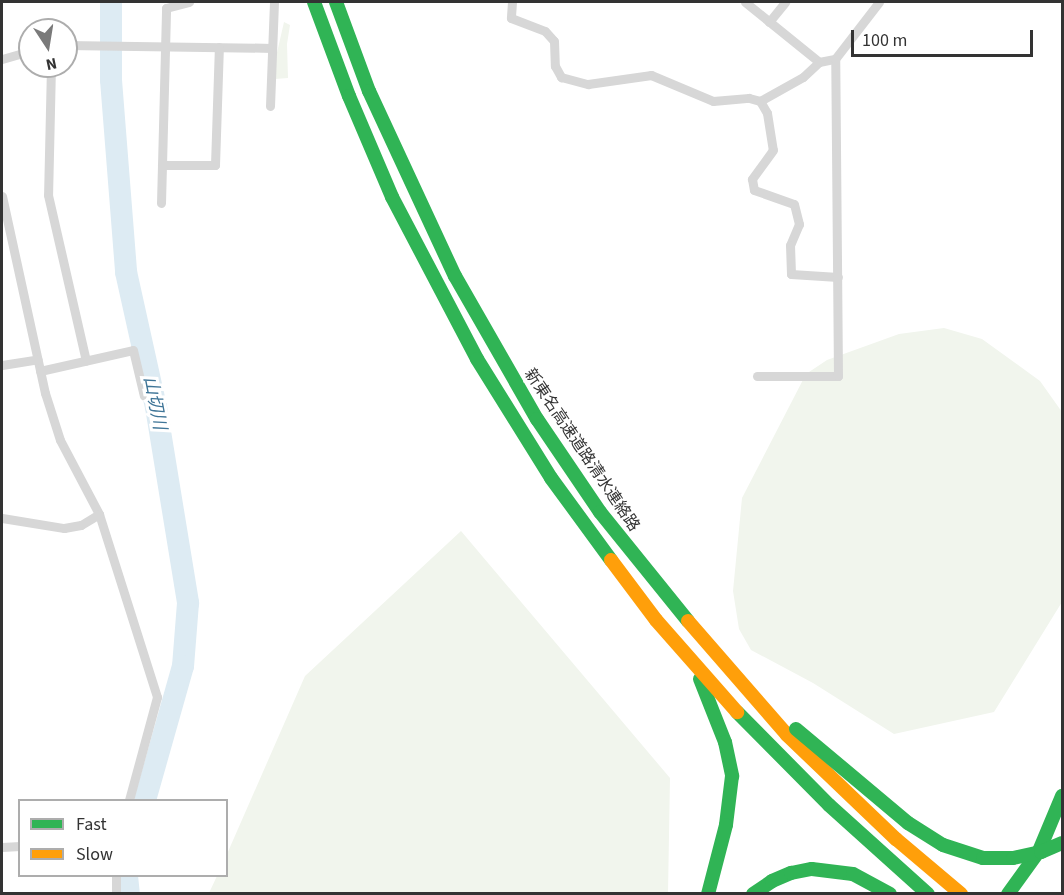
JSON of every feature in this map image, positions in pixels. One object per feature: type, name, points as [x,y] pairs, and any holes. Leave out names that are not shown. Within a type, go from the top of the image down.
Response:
[{"type":"main road","points":[[314,2],[349,96],[388,187],[436,284],[477,359],[551,478],[615,567],[740,716],[868,841],[928,894]]},
{"type":"main road","name":"新東名高速道路清水連絡路","points":[[336,2],[369,90],[455,276],[537,419],[600,512],[680,612],[792,732]]},
{"type":"main road","points":[[690,659],[725,742],[732,776],[731,800],[708,894]]},
{"type":"main road","points":[[792,732],[908,823],[943,845],[983,858],[1013,858],[1041,852],[1062,843]]},
{"type":"main road","points":[[792,732],[896,839],[961,894]]},
{"type":"main road","points":[[1008,894],[1039,850],[1062,796]]},
{"type":"main road","points":[[753,894],[772,880],[812,869],[853,874],[874,883],[890,894]]},
{"type":"street","points":[[161,204],[166,8],[189,2]]},
{"type":"street","points":[[270,106],[274,2]]},
{"type":"street","points":[[512,2],[512,18],[545,31],[554,41],[555,66],[561,77],[588,84],[651,75],[713,101],[749,98],[760,101],[803,77],[819,62],[835,59]]},
{"type":"street","points":[[745,2],[819,62]]},
{"type":"street","points":[[769,22],[785,2]]},
{"type":"street","points":[[757,376],[838,376],[835,59],[879,2]]},
{"type":"street","points":[[78,45],[272,48]]},
{"type":"street","points":[[162,165],[215,165],[219,47]]},
{"type":"street","points":[[2,59],[18,54]]},
{"type":"street","points":[[51,78],[48,195],[86,361]]},
{"type":"street","points":[[760,101],[767,113],[773,150],[752,178],[754,190],[794,204],[799,225],[790,244],[791,274],[838,277]]},
{"type":"street","points":[[2,196],[40,371],[60,440],[99,514],[157,697],[130,799]]},
{"type":"street","points":[[40,371],[133,350],[144,396]]},
{"type":"street","points":[[2,365],[38,359]]},
{"type":"street","points":[[2,518],[64,528],[81,525],[99,514]]},
{"type":"street","points":[[2,847],[18,846]]},
{"type":"street","points":[[116,877],[116,894]]},
{"type":"shaded area","points":[[284,22],[290,25],[287,44],[288,78],[275,79],[276,57]]},
{"type":"shaded area","points":[[944,328],[982,339],[1040,381],[1062,412],[1062,602],[994,712],[894,734],[813,683],[751,650],[739,629],[733,591],[742,498],[806,374],[827,360],[899,334]]},
{"type":"shaded area","points":[[461,531],[670,778],[668,893],[209,893],[217,877],[228,877],[228,852],[305,676]]},
{"type":"waterway","name":"山切川","points":[[111,2],[111,80],[126,272],[156,407],[188,603],[183,666],[145,799]]},
{"type":"waterway","name":"山切川","points":[[127,877],[129,894]]},
{"type":"traffic: fast","points":[[314,2],[349,96],[392,197],[477,359],[551,478],[611,560]]},
{"type":"traffic: fast","points":[[336,2],[369,91],[455,276],[537,419],[600,512],[688,621]]},
{"type":"traffic: fast","points":[[700,679],[725,742],[732,776],[726,825],[708,894]]},
{"type":"traffic: fast","points":[[737,712],[829,805],[928,894]]},
{"type":"traffic: fast","points":[[796,729],[908,823],[943,845],[983,858],[1013,858],[1041,852],[1062,843]]},
{"type":"traffic: fast","points":[[1008,894],[1039,851],[1062,796]]},
{"type":"traffic: fast","points":[[753,894],[772,881],[791,873],[812,869],[853,874],[890,894]]},
{"type":"traffic: slow","points":[[611,560],[656,620],[737,712]]},
{"type":"traffic: slow","points":[[688,621],[787,735],[896,839],[961,894]]}]
